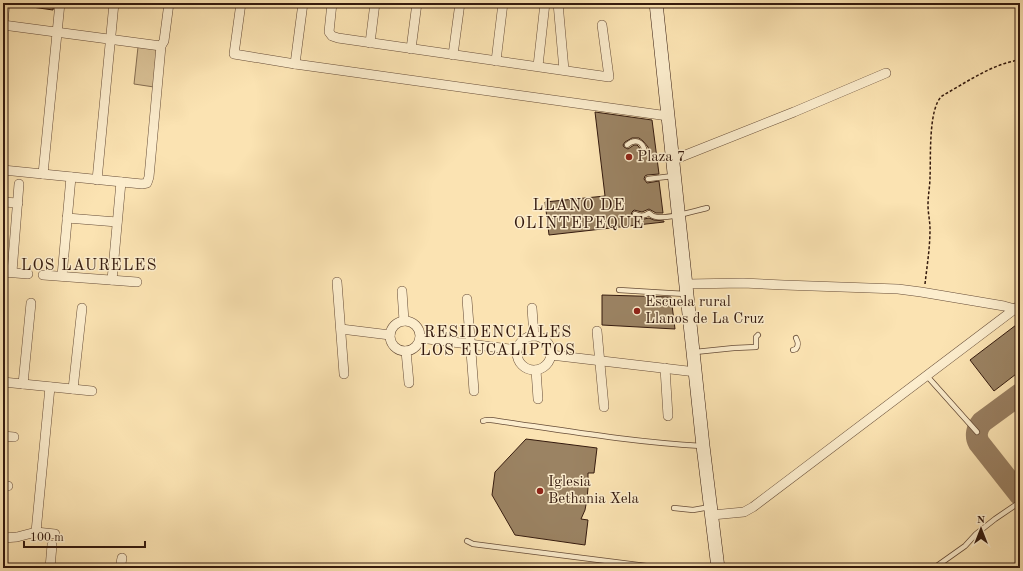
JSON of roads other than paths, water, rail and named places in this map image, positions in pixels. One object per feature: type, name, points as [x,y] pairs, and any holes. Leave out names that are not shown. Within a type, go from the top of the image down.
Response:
[{"type":"main road","points":[[656,3],[718,568]]},
{"type":"street","points":[[5,3],[3,24],[161,46]]},
{"type":"street","points":[[43,174],[60,3]]},
{"type":"street","points":[[97,180],[114,3]]},
{"type":"street","points":[[3,170],[142,184],[147,182],[161,46],[164,41],[169,3]]},
{"type":"street","points":[[241,3],[234,54],[295,64],[668,116]]},
{"type":"street","points":[[295,64],[303,3]]},
{"type":"street","points":[[332,3],[329,29],[330,34],[338,38],[609,77],[602,25]]},
{"type":"street","points":[[370,42],[374,3]]},
{"type":"street","points":[[412,49],[417,3]]},
{"type":"street","points":[[453,55],[460,3]]},
{"type":"street","points":[[496,61],[503,3]]},
{"type":"street","points":[[538,66],[545,3]]},
{"type":"street","points":[[558,3],[564,70]]},
{"type":"street","points":[[673,160],[794,112],[886,73]]},
{"type":"street","points":[[62,276],[71,177]]},
{"type":"street","points":[[112,280],[121,182]]},
{"type":"street","points":[[19,184],[18,203],[8,272],[28,274]]},
{"type":"street","points":[[3,202],[18,203]]},
{"type":"street","points":[[67,218],[117,222]]},
{"type":"street","points":[[43,275],[137,282]]},
{"type":"street","points":[[337,282],[344,374]]},
{"type":"street","points":[[687,289],[759,283],[784,286],[898,289],[1017,307]]},
{"type":"street","points":[[402,291],[404,321]]},
{"type":"street","points":[[467,299],[474,390]]},
{"type":"street","points":[[23,384],[31,303]]},
{"type":"street","points":[[711,511],[738,513],[744,512],[753,507],[1017,307]]},
{"type":"street","points":[[73,389],[82,308]]},
{"type":"street","points":[[532,308],[534,336]]},
{"type":"street","points":[[404,321],[410,322],[417,326],[420,334],[419,343],[412,350],[398,350],[391,343],[390,335],[393,326],[396,323],[404,321]]},
{"type":"street","points":[[340,329],[390,335]]},
{"type":"street","points":[[597,331],[604,407]]},
{"type":"street","points":[[534,336],[540,337],[549,344],[551,354],[550,361],[542,369],[531,370],[522,366],[517,356],[517,350],[524,339],[534,336]]},
{"type":"street","points":[[420,338],[517,350]]},
{"type":"street","points":[[406,351],[409,383]]},
{"type":"street","points":[[551,354],[696,372]]},
{"type":"street","points":[[665,368],[668,416]]},
{"type":"street","points":[[536,370],[538,399]]},
{"type":"street","points":[[3,382],[92,391]]},
{"type":"street","points":[[36,532],[50,387]]},
{"type":"street","points":[[3,436],[14,437]]},
{"type":"street","points":[[3,538],[17,537],[36,532],[55,534]]},
{"type":"street","points":[[50,568],[52,545]]},
{"type":"street","points":[[120,568],[122,558]]},
{"type":"lane","points":[[627,145],[632,142],[638,142],[643,145],[645,152]]},
{"type":"lane","points":[[648,179],[675,176]]},
{"type":"lane","points":[[635,214],[644,216],[649,213],[657,218],[679,215],[707,208]]},
{"type":"lane","points":[[619,290],[668,294],[687,289]]},
{"type":"lane","points":[[694,353],[756,347],[756,338],[758,335]]},
{"type":"lane","points":[[793,350],[798,346],[796,338]]},
{"type":"lane","points":[[927,376],[977,432]]},
{"type":"lane","points":[[483,421],[491,420],[681,445],[704,446]]},
{"type":"lane","points":[[934,568],[960,549],[995,519],[1020,502]]},
{"type":"lane","points":[[674,508],[711,511]]},
{"type":"lane","points":[[467,541],[473,544],[662,568]]},
{"type":"place","name":"Plaza 7","points":[[629,157]]},
{"type":"place","name":"Escuela rural Llanos de La Cruz","points":[[637,311]]},
{"type":"place","name":"Iglesia Bethania Xela","points":[[540,491]]},
{"type":"district","name":"LLANO DE OLINTEPEQUE","points":[[579,215]]},
{"type":"district","name":"LOS LAURELES","points":[[89,266]]},
{"type":"district","name":"RESIDENCIALES LOS EUCALIPTOS","points":[[498,342]]}]
